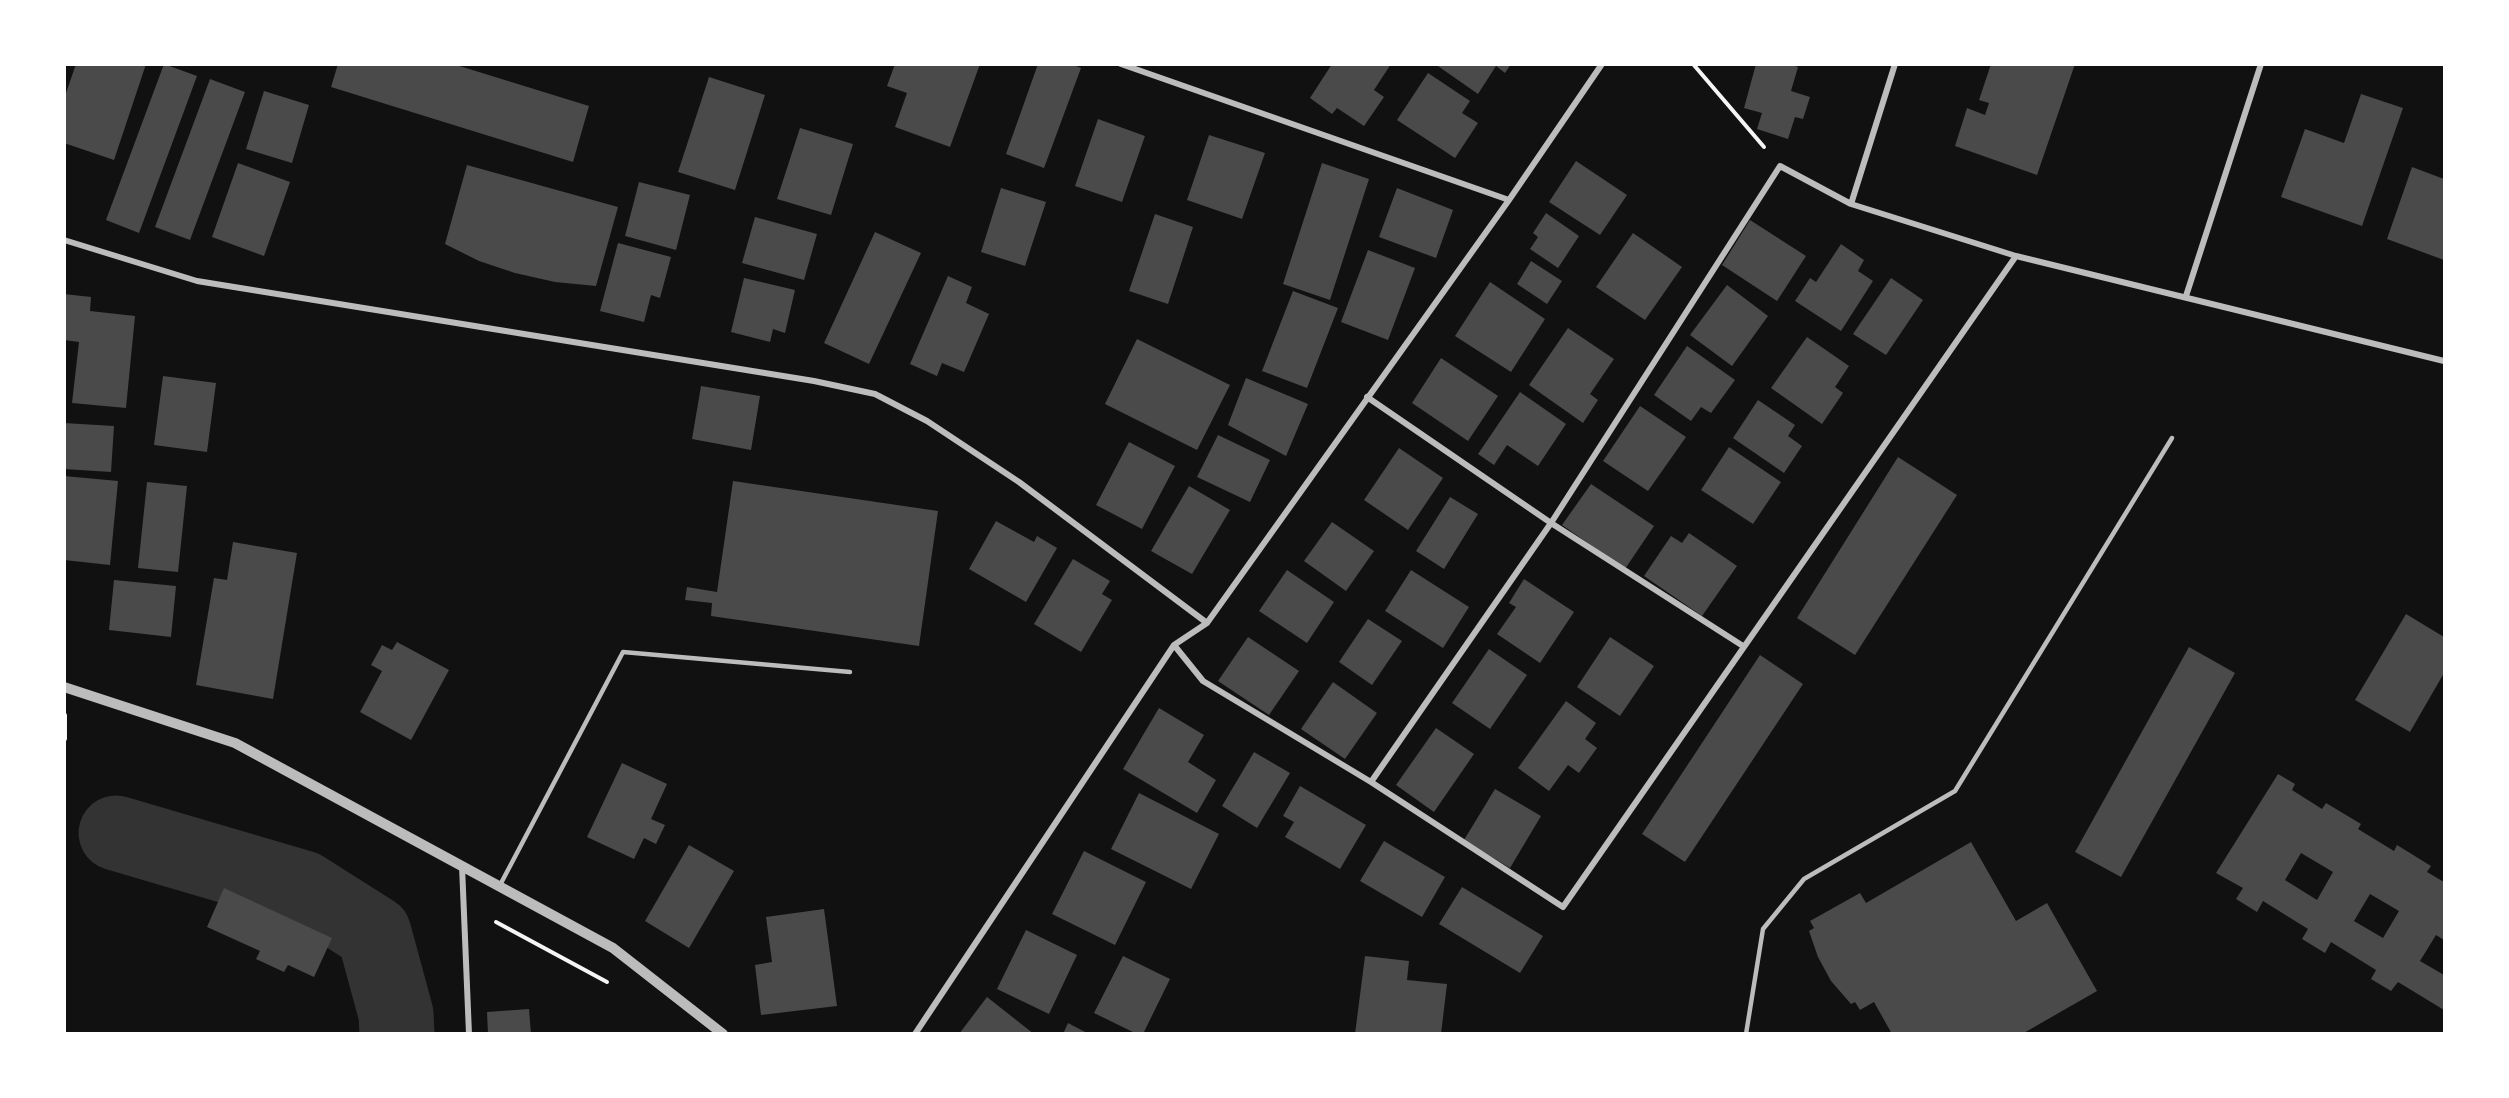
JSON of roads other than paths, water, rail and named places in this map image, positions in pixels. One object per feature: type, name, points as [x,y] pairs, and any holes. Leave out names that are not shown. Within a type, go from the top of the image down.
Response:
[{"type":"street","points":[[1121,64],[1509,200]]},
{"type":"street","points":[[915,1034],[1174,645],[1207,623],[1509,200],[1602,64]]},
{"type":"street","points":[[1851,204],[1895,64]]},
{"type":"street","points":[[2186,297],[2261,64]]},
{"type":"street","points":[[1371,782],[1551,523],[1780,166],[1851,204],[2016,256],[2445,361]]},
{"type":"street","points":[[64,240],[197,281],[814,381],[875,394],[927,421],[1019,482],[1207,623]]},
{"type":"street","points":[[1174,645],[1203,681],[1371,782],[1563,908],[2016,256]]},
{"type":"street","points":[[1367,397],[1551,523],[1743,646]]},
{"type":"street","points":[[64,687],[235,742],[613,948],[723,1034]]},
{"type":"street","points":[[462,866],[469,1034]]},
{"type":"lane","points":[[1746,1034],[1763,929],[1804,879],[1955,790],[2172,438]]},
{"type":"lane","points":[[499,887],[623,652],[850,672]]},
{"type":"waterway","points":[[116,833],[303,888],[374,933],[396,1014],[397,1034]]}]
